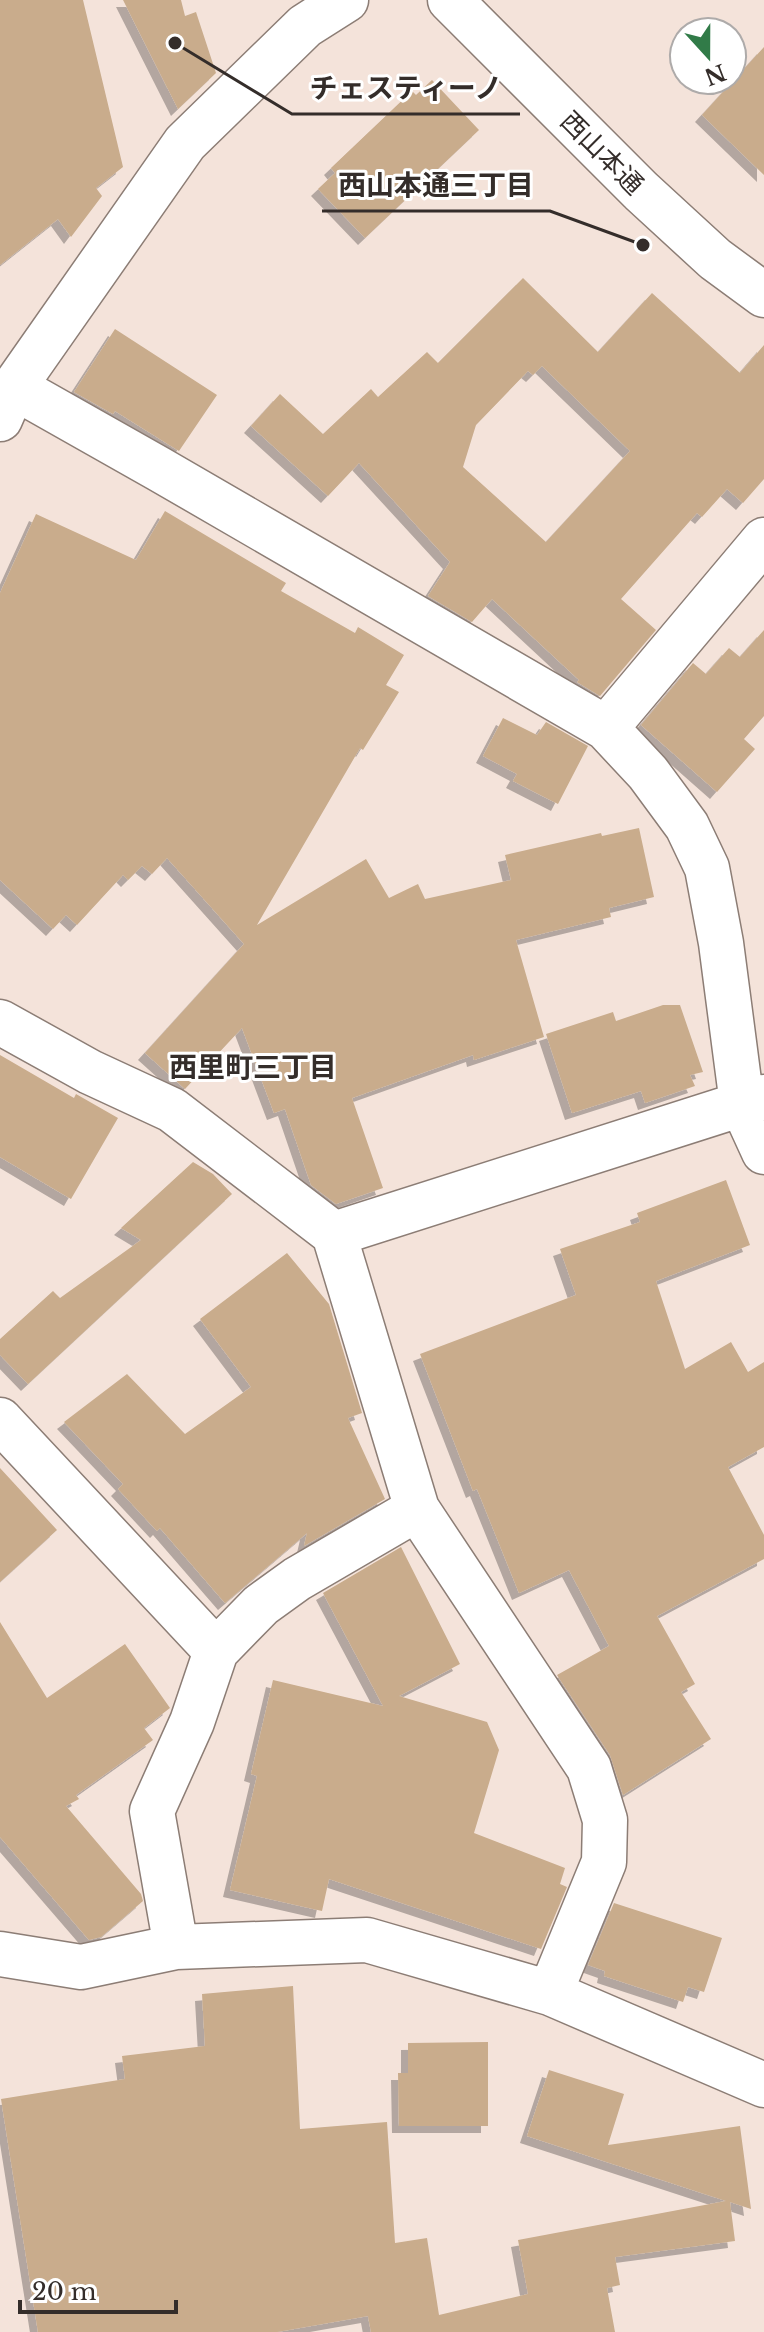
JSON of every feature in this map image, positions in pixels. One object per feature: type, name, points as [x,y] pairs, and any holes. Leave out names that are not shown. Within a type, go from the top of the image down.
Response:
[{"type":"street","points":[[346,0],[305,26],[185,143],[7,403],[606,728],[648,773],[687,826],[707,868],[764,1152]]},
{"type":"street","name":"西山本通","points":[[450,0],[641,191],[715,259],[764,295]]},
{"type":"street","points":[[606,728],[764,540]]},
{"type":"street","points":[[0,1022],[90,1072],[172,1110],[334,1234],[417,1509],[589,1768],[605,1820],[604,1862],[550,1993]]},
{"type":"street","points":[[334,1234],[753,1101]]},
{"type":"street","points":[[0,1420],[216,1651]]},
{"type":"street","points":[[176,1947],[152,1811],[192,1722],[216,1651],[261,1605],[297,1579],[417,1509]]},
{"type":"street","points":[[0,1954],[81,1967],[176,1947],[367,1940],[550,1993],[764,2085]]},
{"type":"building","points":[[0,0],[83,0],[123,167],[96,188],[102,196],[71,237],[58,219],[0,265]]},
{"type":"building","points":[[123,0],[181,0],[185,16],[196,12],[216,73],[178,109]]},
{"type":"building","points":[[764,47],[764,175],[702,115],[719,96],[748,96],[748,65]]},
{"type":"building","points":[[432,80],[479,130],[365,238],[318,189],[335,173],[331,168],[412,91],[416,95]]},
{"type":"building","points":[[523,278],[598,352],[652,293],[740,373],[764,345],[764,479],[743,503],[727,489],[702,517],[697,513],[621,599],[656,630],[600,696],[577,682],[579,680],[492,599],[472,622],[428,596],[450,562],[359,463],[328,496],[251,426],[280,394],[323,434],[371,389],[378,397],[427,352],[438,363]],"holes":[[[542,366],[630,451],[546,542],[463,467],[476,425],[528,371],[533,375]]]},
{"type":"building","points":[[115,329],[217,395],[179,451],[115,411],[113,414],[74,392]]},
{"type":"building","points":[[165,511],[286,583],[281,591],[355,633],[358,627],[404,655],[386,685],[399,692],[363,750],[360,748],[257,925],[366,859],[389,898],[418,884],[425,899],[511,880],[505,855],[601,833],[602,836],[639,828],[654,897],[609,908],[611,917],[516,940],[544,1037],[474,1060],[473,1055],[352,1098],[383,1188],[336,1204],[311,1185],[285,1109],[274,1113],[242,1028],[185,1089],[145,1053],[244,944],[167,858],[152,874],[142,866],[128,880],[123,875],[77,925],[66,915],[53,929],[0,880],[0,593],[36,514],[136,560]]},
{"type":"building","points":[[764,630],[764,716],[744,739],[755,749],[717,792],[641,725],[693,663],[706,674],[729,648],[740,657]]},
{"type":"building","points":[[503,718],[537,735],[546,722],[588,746],[558,804],[513,781],[517,774],[483,756]]},
{"type":"building","points":[[663,1005],[680,1005],[703,1072],[690,1075],[695,1086],[645,1103],[641,1091],[572,1113],[546,1034],[613,1012],[616,1021]]},
{"type":"building","points":[[0,1055],[74,1098],[76,1094],[118,1118],[71,1199],[0,1157]]},
{"type":"building","points":[[193,1162],[213,1174],[232,1194],[28,1384],[0,1355],[0,1339],[53,1291],[60,1298],[141,1240],[121,1228]]},
{"type":"building","points":[[726,1180],[750,1245],[656,1281],[685,1369],[731,1342],[748,1372],[764,1362],[764,1447],[728,1467],[764,1535],[764,1559],[657,1616],[695,1684],[681,1692],[711,1739],[623,1795],[610,1755],[557,1675],[609,1646],[569,1570],[519,1593],[477,1489],[473,1491],[420,1354],[576,1295],[560,1249],[640,1222],[637,1213]]},
{"type":"building","points":[[287,1253],[329,1304],[362,1413],[348,1418],[385,1499],[304,1546],[307,1533],[225,1603],[160,1528],[157,1531],[118,1489],[123,1484],[64,1422],[127,1374],[185,1434],[251,1387],[200,1319]]},
{"type":"building","points":[[0,1468],[57,1530],[0,1582]]},
{"type":"building","points":[[401,1547],[460,1664],[399,1696],[487,1722],[499,1750],[474,1833],[565,1868],[560,1884],[567,1887],[541,1949],[329,1879],[322,1911],[230,1890],[257,1776],[251,1774],[273,1680],[383,1706],[323,1593]]},
{"type":"building","points":[[0,1622],[47,1698],[125,1644],[170,1708],[144,1728],[153,1740],[76,1795],[79,1799],[66,1806],[141,1894],[143,1901],[101,1937],[89,1940],[0,1837]]},
{"type":"building","points":[[614,1903],[722,1938],[704,1992],[688,1987],[683,2002],[604,1976],[605,1971],[588,1965]]},
{"type":"building","points":[[293,1986],[300,2129],[387,2122],[395,2243],[427,2238],[439,2315],[528,2294],[518,2240],[726,2201],[527,2136],[549,2070],[624,2094],[608,2145],[740,2126],[751,2209],[730,2202],[735,2241],[615,2257],[620,2285],[607,2288],[615,2332],[371,2332],[368,2316],[277,2332],[38,2332],[1,2099],[125,2079],[122,2056],[205,2046],[202,1994]]},
{"type":"building","points":[[488,2042],[488,2126],[399,2126],[398,2073],[408,2073],[408,2043]]},
{"type":"place","name":"チェスティーノ","points":[[175,43]]},
{"type":"place","name":"西山本通三丁目","points":[[643,245]]},
{"type":"district","name":"西里町三丁目","points":[[253,1067]]}]
